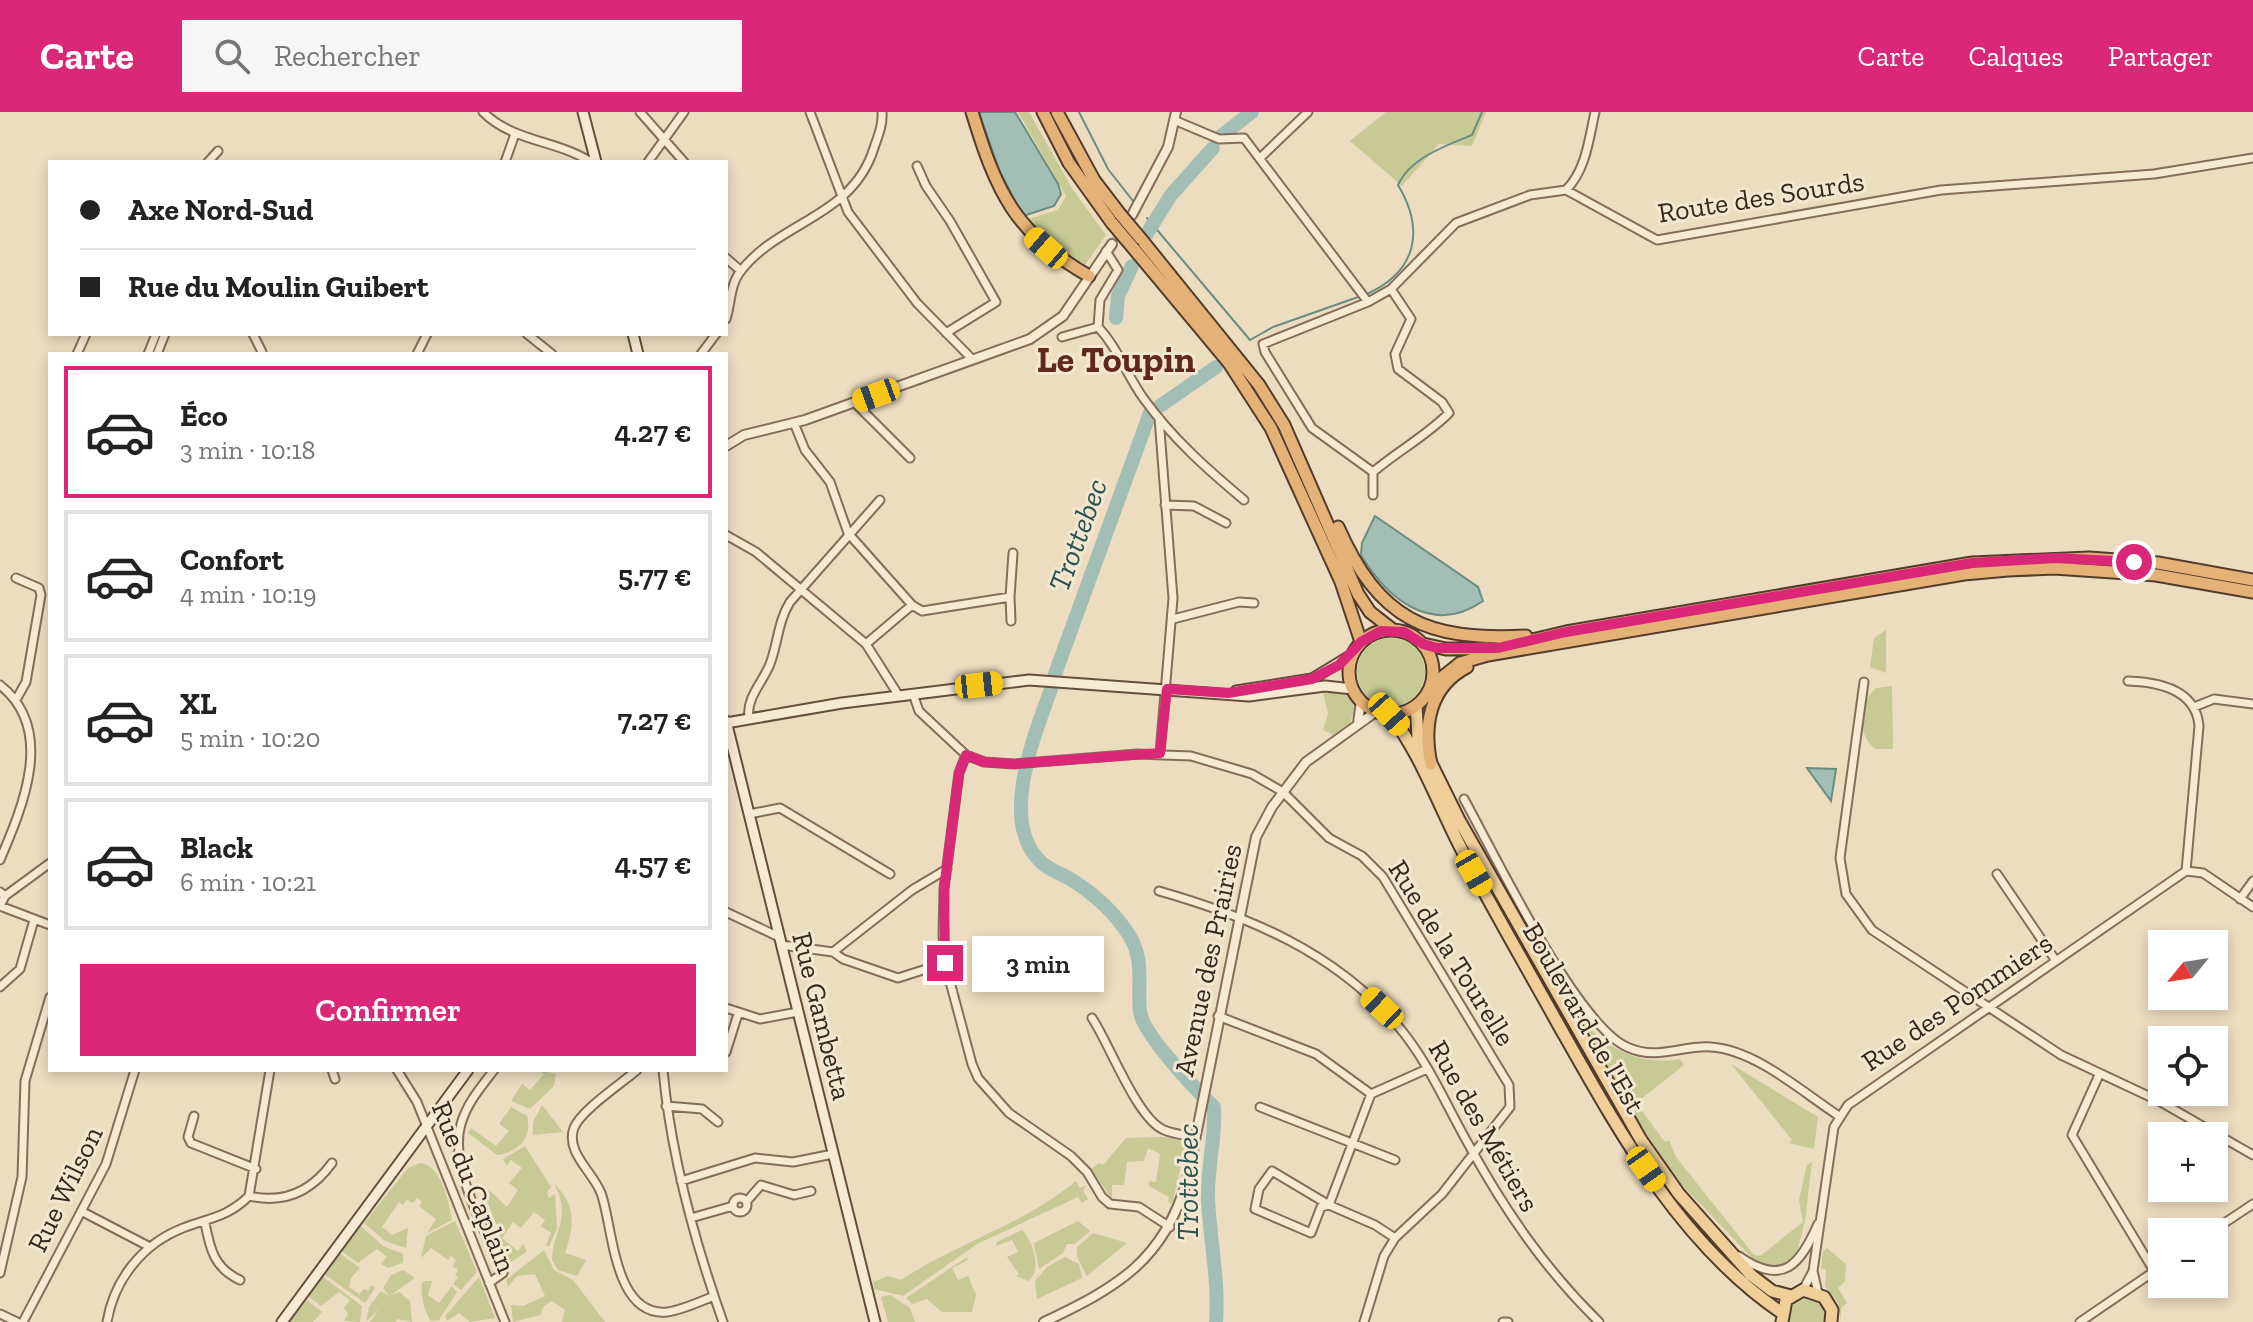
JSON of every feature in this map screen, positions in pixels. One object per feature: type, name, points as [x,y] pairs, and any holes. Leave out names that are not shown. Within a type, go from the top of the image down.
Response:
[{"type":"highway","points":[[972,112],[990,172],[1012,213],[1046,248],[1089,276]]},
{"type":"highway","points":[[1043,112],[1069,163],[1121,217]]},
{"type":"highway","points":[[1057,112],[1087,169],[1137,244],[1229,363],[1271,428],[1336,569],[1361,642]]},
{"type":"highway","points":[[1137,244],[1253,375],[1284,425],[1358,594],[1370,612],[1393,630],[1414,637],[1423,644],[1446,649],[1498,648],[1566,632],[1920,571],[2013,559],[2089,558],[2158,563],[2253,580]]},
{"type":"highway","points":[[1317,497],[1327,506],[1355,566],[1367,583],[1406,616],[1464,636],[1566,632]]},
{"type":"highway","points":[[1393,630],[1381,631],[1361,642],[1349,665],[1353,689],[1361,701],[1383,712],[1416,706],[1430,687],[1460,663],[1863,591],[2008,570],[2054,568],[2156,575],[2253,592]]},
{"type":"highway","points":[[1423,644],[1432,665],[1430,687]]},
{"type":"highway","points":[[1431,764],[1427,728],[1439,691],[1461,669],[1501,655]]},
{"type":"main road","points":[[583,112],[594,160]]},
{"type":"main road","points":[[1228,693],[1312,679],[1353,654]]},
{"type":"main road","points":[[728,722],[1029,680],[1258,696],[1325,686],[1353,689]]},
{"type":"main road","name":"Boulevard de l'Est","points":[[1416,706],[1416,731],[1431,764],[1609,1088],[1679,1194],[1719,1242],[1772,1291],[1791,1296]]},
{"type":"main road","name":"Boulevard de l'Est","points":[[1383,712],[1407,739],[1474,873],[1633,1149],[1676,1211],[1725,1268],[1782,1317]]},
{"type":"main road","name":"Rue Gambetta","points":[[730,755],[749,814],[875,1322]]},
{"type":"main road","points":[[282,1322],[467,1072]]},
{"type":"main road","points":[[1782,1317],[1791,1296],[1803,1290],[1818,1293],[1829,1303],[1831,1322]]},
{"type":"street","points":[[483,112],[515,134],[589,160]]},
{"type":"street","points":[[640,112],[682,160]]},
{"type":"street","points":[[649,160],[684,112]]},
{"type":"street","points":[[810,112],[841,201],[917,303],[972,359]]},
{"type":"street","points":[[728,309],[733,284],[741,271],[781,239],[841,201],[870,163],[883,121],[882,112]]},
{"type":"street","points":[[1260,158],[1308,112]]},
{"type":"street","points":[[1373,472],[1312,428],[1263,344],[1368,302],[1391,289],[1456,223],[1530,195],[1566,190],[1574,183],[1586,155],[1595,112]]},
{"type":"street","points":[[1121,217],[1156,173],[1175,116],[1219,139],[1244,138],[1368,302]]},
{"type":"street","points":[[506,160],[515,134]]},
{"type":"street","points":[[210,160],[218,151]]},
{"type":"street","name":"Route des Sourds","points":[[1566,190],[1657,240],[1941,190],[2140,175],[2253,158]]},
{"type":"street","points":[[917,166],[996,302],[946,333]]},
{"type":"street","points":[[728,445],[744,435],[855,403],[1044,331],[1063,316],[1109,248]]},
{"type":"street","points":[[1109,248],[1118,270],[1100,300],[1098,327],[1109,339],[1155,414],[1189,454],[1244,500]]},
{"type":"street","points":[[728,260],[741,271]]},
{"type":"street","points":[[1373,472],[1397,452],[1430,432],[1449,413],[1442,402],[1398,369],[1395,354],[1411,319],[1391,289]]},
{"type":"street","points":[[1062,337],[1098,327]]},
{"type":"street","points":[[254,336],[262,352]]},
{"type":"street","points":[[530,336],[550,352]]},
{"type":"street","points":[[855,403],[910,458]]},
{"type":"street","points":[[1155,414],[1173,619],[1160,753]]},
{"type":"street","points":[[794,423],[805,450],[830,482],[848,533],[912,605],[922,611],[1010,597]]},
{"type":"street","points":[[1373,472],[1373,495]]},
{"type":"street","points":[[749,717],[747,706],[770,664],[783,613],[800,587],[880,500]]},
{"type":"street","points":[[1165,505],[1194,506],[1226,523]]},
{"type":"street","points":[[728,536],[756,552],[866,644],[899,696]]},
{"type":"street","points":[[1011,621],[1013,553]]},
{"type":"street","points":[[16,578],[39,588],[41,595],[26,682],[17,698]]},
{"type":"street","points":[[1173,619],[1239,602],[1254,603]]},
{"type":"street","points":[[866,644],[912,605]]},
{"type":"street","points":[[2128,681],[2162,685],[2187,698],[2194,707],[2199,726],[2186,871],[2203,873],[2253,907]]},
{"type":"street","points":[[1864,682],[1840,858],[1846,894],[1872,930],[1986,1008],[2099,1075],[2159,1101],[2253,1155]]},
{"type":"street","points":[[0,685],[17,698],[33,747],[21,811],[0,860]]},
{"type":"street","points":[[913,694],[919,711],[966,755],[959,773],[947,869],[945,963],[966,1050],[985,1086],[1009,1113],[1071,1156],[1110,1204],[1139,1207],[1170,1227]]},
{"type":"street","points":[[2194,707],[2214,699],[2253,704]]},
{"type":"street","points":[[1358,724],[1361,701]]},
{"type":"street","name":"Avenue des Prairies","points":[[1044,1322],[1124,1279],[1170,1227],[1187,1180],[1237,917],[1256,837],[1283,792],[1306,762],[1358,724],[1383,712]]},
{"type":"street","name":"Rue de la Tourelle","points":[[966,755],[984,762],[1014,764],[1160,753],[1218,762],[1252,774],[1283,792],[1329,838],[1370,864],[1401,905],[1509,1085],[1510,1107],[1472,1151],[1442,1194],[1395,1238]]},
{"type":"street","points":[[1464,799],[1574,994],[1609,1038],[1630,1049],[1655,1055],[1712,1047],[1734,1052],[1839,1116],[1834,1127],[1813,1271],[1803,1290]]},
{"type":"street","points":[[749,814],[780,808],[890,874]]},
{"type":"street","points":[[48,864],[3,894],[0,906],[48,924]]},
{"type":"street","points":[[833,952],[912,890],[947,869]]},
{"type":"street","name":"Rue des Pommiers","points":[[1839,1116],[1863,1093],[2186,871]]},
{"type":"street","points":[[1997,874],[2056,961]]},
{"type":"street","points":[[2240,899],[2253,881]]},
{"type":"street","name":"Rue des Métiers","points":[[1159,891],[1228,911],[1281,934],[1334,967],[1382,1008],[1427,1069],[1523,1237],[1599,1322]]},
{"type":"street","points":[[728,913],[780,941],[833,952],[843,959],[898,978],[945,963]]},
{"type":"street","points":[[0,987],[20,969],[34,920]]},
{"type":"street","points":[[0,1273],[22,1177],[25,1081],[48,1004]]},
{"type":"street","points":[[728,1009],[767,1019],[798,1012]]},
{"type":"street","points":[[728,1046],[738,1014]]},
{"type":"street","points":[[1218,1016],[1316,1054],[1371,1094]]},
{"type":"street","points":[[1092,1018],[1109,1044],[1121,1075],[1153,1122],[1163,1130],[1195,1137]]},
{"type":"street","points":[[1329,1205],[1371,1094],[1427,1069]]},
{"type":"street","name":"Rue Wilson","points":[[20,1322],[114,1146],[134,1072]]},
{"type":"street","points":[[107,1322],[121,1281],[150,1247],[170,1234],[232,1213],[249,1196],[256,1169],[270,1072]]},
{"type":"street","points":[[333,1072],[335,1079]]},
{"type":"street","name":"Rue du Caplain","points":[[398,1072],[426,1127],[505,1322]]},
{"type":"street","points":[[489,1283],[503,1273],[462,1172],[458,1138],[470,1103],[493,1072]]},
{"type":"street","points":[[635,1072],[577,1123],[573,1149],[596,1181],[619,1271],[634,1297],[649,1309],[668,1312],[714,1296]]},
{"type":"street","points":[[663,1072],[666,1106],[681,1181],[723,1322]]},
{"type":"street","points":[[2099,1075],[2072,1135],[2148,1261]]},
{"type":"street","points":[[666,1106],[702,1109],[718,1122]]},
{"type":"street","points":[[1260,1107],[1395,1160]]},
{"type":"street","points":[[194,1116],[188,1137],[191,1143],[256,1169]]},
{"type":"street","points":[[681,1181],[755,1158],[793,1162],[833,1154]]},
{"type":"street","points":[[249,1196],[268,1200],[290,1196],[312,1185],[332,1163]]},
{"type":"street","points":[[1329,1205],[1321,1207],[1311,1233],[1255,1209],[1259,1189],[1272,1171],[1329,1205],[1375,1225],[1395,1238],[1384,1256],[1364,1322]]},
{"type":"street","points":[[691,1218],[733,1206],[738,1198],[747,1201],[761,1185],[794,1195],[811,1191]]},
{"type":"street","points":[[2228,1221],[2253,1204]]},
{"type":"street","points":[[81,1211],[150,1247]]},
{"type":"street","points":[[1719,1242],[1760,1269],[1782,1270],[1802,1255],[1822,1214]]},
{"type":"street","points":[[205,1223],[216,1262],[224,1272],[240,1280]]},
{"type":"street","points":[[0,1236],[10,1240]]},
{"type":"street","points":[[1813,1271],[1818,1293]]},
{"type":"street","points":[[2080,1322],[2148,1275]]},
{"type":"street","points":[[0,1314],[20,1322]]},
{"type":"green space","points":[[1018,112],[1029,112],[1073,190],[1106,235],[1085,265],[1052,246],[1025,220],[1058,210],[1066,196]]},
{"type":"green space","points":[[1386,112],[1486,112],[1472,146],[1439,144],[1402,186],[1350,141]]},
{"type":"green space","points":[[1886,630],[1886,673],[1870,667],[1874,638]]},
{"type":"green space","points":[[1384,638],[1398,638],[1410,643],[1420,653],[1425,672],[1420,691],[1410,701],[1398,706],[1384,706],[1372,701],[1362,691],[1357,679],[1357,665],[1362,653],[1372,643]]},
{"type":"green space","points":[[1892,686],[1893,749],[1875,749],[1865,736],[1863,710],[1876,688]]},
{"type":"green space","points":[[1323,693],[1349,696],[1355,709],[1350,723],[1334,735],[1323,730],[1328,714]]},
{"type":"green space","points":[[1414,738],[1510,920],[1615,1101],[1667,1178],[1724,1252],[1756,1287],[1756,1292],[1694,1221],[1617,1113],[1512,930]]},
{"type":"green space","points":[[1565,993],[1586,1023],[1612,1046],[1643,1059],[1680,1059],[1684,1065],[1636,1103],[1665,1142],[1669,1140],[1676,1157],[1754,1255],[1760,1256],[1803,1222],[1799,1200],[1807,1165],[1812,1162],[1805,1221],[1798,1248],[1788,1263],[1771,1267],[1759,1265],[1675,1178],[1609,1076]]},
{"type":"green space","points":[[1731,1064],[1818,1117],[1814,1149],[1789,1143],[1792,1140]]},
{"type":"green space","points":[[542,1072],[556,1074],[554,1086],[530,1109],[511,1101],[522,1084],[530,1090],[544,1074]]},
{"type":"green space","points":[[542,1105],[563,1132],[533,1135],[533,1122]]},
{"type":"green space","points":[[511,1107],[527,1116],[528,1131],[522,1143],[511,1151],[497,1155],[468,1133],[471,1128],[496,1146],[509,1131],[499,1124]]},
{"type":"green space","points":[[1126,1138],[1187,1140],[1172,1204],[1168,1202],[1169,1197],[1149,1186],[1149,1181],[1156,1182],[1160,1154],[1148,1148],[1144,1161],[1127,1162],[1124,1185],[1112,1185],[1112,1199],[1091,1169],[1099,1163],[1103,1165]]},
{"type":"green space","points":[[525,1146],[551,1187],[547,1192],[549,1198],[555,1194],[557,1228],[549,1247],[546,1245],[551,1233],[541,1226],[545,1220],[534,1212],[521,1228],[513,1222],[502,1238],[518,1251],[523,1244],[527,1251],[509,1264],[504,1261],[496,1242],[500,1234],[484,1193],[489,1190],[507,1207],[518,1190],[509,1183],[522,1168],[511,1160],[507,1166],[503,1159]]},
{"type":"green space","points":[[420,1163],[428,1165],[439,1178],[452,1220],[427,1233],[436,1219],[419,1206],[422,1202],[417,1198],[413,1203],[407,1200],[403,1205],[399,1202],[382,1227],[392,1235],[408,1228],[406,1248],[385,1241],[364,1223],[408,1168]]},
{"type":"green space","points":[[1076,1181],[1080,1188],[1087,1185],[1083,1190],[1088,1199],[1082,1203],[1078,1197],[977,1244],[903,1296],[874,1289],[873,1282],[888,1276],[901,1280],[1034,1210]]},
{"type":"green space","points":[[554,1184],[567,1200],[572,1216],[565,1253],[586,1260],[577,1276],[558,1270],[552,1260],[562,1215]]},
{"type":"green space","points":[[455,1221],[477,1272],[461,1290],[453,1284],[458,1270],[453,1266],[456,1260],[451,1256],[448,1260],[431,1248],[421,1258],[426,1236]]},
{"type":"green space","points":[[1078,1221],[1090,1231],[1075,1244],[1067,1244],[1063,1253],[1039,1269],[1034,1243]]},
{"type":"green space","points":[[360,1225],[383,1246],[403,1254],[403,1263],[388,1268],[381,1264],[387,1257],[377,1249],[358,1263],[340,1250]]},
{"type":"green space","points":[[1022,1230],[1030,1241],[1035,1262],[1029,1281],[1016,1276],[1019,1274],[1007,1257],[1018,1252],[1012,1240],[996,1246],[997,1242]]},
{"type":"green space","points":[[1093,1233],[1127,1243],[1087,1276],[1077,1257],[1077,1247]]},
{"type":"green space","points":[[1827,1248],[1846,1264],[1845,1281],[1838,1288],[1847,1303],[1841,1308],[1841,1322],[1838,1303],[1825,1286],[1826,1270],[1821,1268],[1823,1252]]},
{"type":"green space","points":[[544,1250],[554,1270],[573,1280],[605,1322],[562,1322],[565,1310],[552,1301],[544,1306],[540,1315],[513,1322],[511,1305],[523,1306],[545,1296],[535,1274],[517,1276],[508,1287],[506,1280]]},
{"type":"green space","points":[[339,1253],[360,1268],[351,1278],[349,1287],[359,1294],[364,1289],[368,1291],[372,1285],[375,1288],[365,1303],[324,1274]]},
{"type":"green space","points":[[967,1257],[968,1260],[952,1268],[958,1280],[968,1276],[976,1295],[972,1312],[942,1312],[927,1299],[912,1304],[906,1298]]},
{"type":"green space","points":[[1065,1257],[1079,1264],[1082,1278],[1037,1299],[1035,1281],[1047,1267]]},
{"type":"green space","points":[[403,1270],[415,1278],[391,1295],[399,1292],[410,1301],[412,1322],[397,1319],[396,1322],[370,1322],[379,1309],[366,1322],[369,1307],[381,1291],[389,1296],[383,1288],[391,1275]]},
{"type":"green space","points":[[323,1277],[362,1306],[360,1322],[344,1321],[348,1314],[344,1308],[350,1300],[339,1292],[321,1306],[308,1296]]},
{"type":"green space","points":[[479,1277],[495,1318],[470,1322],[459,1313],[447,1321],[445,1316]]},
{"type":"green space","points":[[423,1281],[432,1281],[428,1295],[439,1303],[452,1286],[457,1292],[439,1320],[431,1321],[426,1312],[422,1296]]},
{"type":"green space","points":[[890,1295],[910,1308],[915,1322],[888,1322],[881,1297]]},
{"type":"green space","points":[[1807,1297],[1823,1305],[1825,1322],[1789,1322],[1792,1306]]},
{"type":"green space","points":[[307,1300],[322,1312],[313,1322],[289,1322]]},
{"type":"water","points":[[979,112],[1015,112],[1058,184],[1061,194],[1054,206],[1023,216],[999,170]]},
{"type":"water","points":[[1375,516],[1478,587],[1483,601],[1465,611],[1447,615],[1430,614],[1398,599],[1361,555],[1362,543]]},
{"type":"water","points":[[1807,768],[1836,769],[1831,801]]},
{"type":"waterway","points":[[1079,112],[1108,169],[1133,201]]},
{"type":"waterway","points":[[1221,136],[1252,112]]},
{"type":"waterway","points":[[1367,294],[1397,274],[1411,248],[1412,218],[1398,185],[1420,160],[1472,135],[1482,112]]},
{"type":"waterway","points":[[1146,235],[1171,195],[1213,148]]},
{"type":"waterway","points":[[1147,218],[1250,340],[1273,327],[1361,296]]},
{"type":"waterway","points":[[1116,318],[1118,296],[1132,266]]},
{"type":"waterway","name":"Trottebec","points":[[1160,406],[1216,367]]},
{"type":"waterway","name":"Trottebec","points":[[1055,674],[1150,413]]},
{"type":"waterway","name":"Trottebec","points":[[1051,689],[1029,753],[1021,802],[1022,824],[1028,845],[1041,862],[1096,898],[1129,935],[1139,963],[1143,1022],[1171,1061],[1214,1107],[1208,1199],[1216,1322]]},
{"type":"tunnel","points":[[1112,244],[1130,218]]},
{"type":"district","name":"Le Toupin","points":[[1116,359]]},
{"type":"route","points":[[945,963],[944,889],[959,773],[966,755],[984,762],[1014,764],[1160,753],[1167,689],[1228,693],[1312,679],[1339,665],[1353,654],[1361,642],[1381,631],[1404,632],[1423,644],[1437,648],[1498,648],[1566,632],[1653,620],[1972,563],[2055,558],[2134,562]]}]
